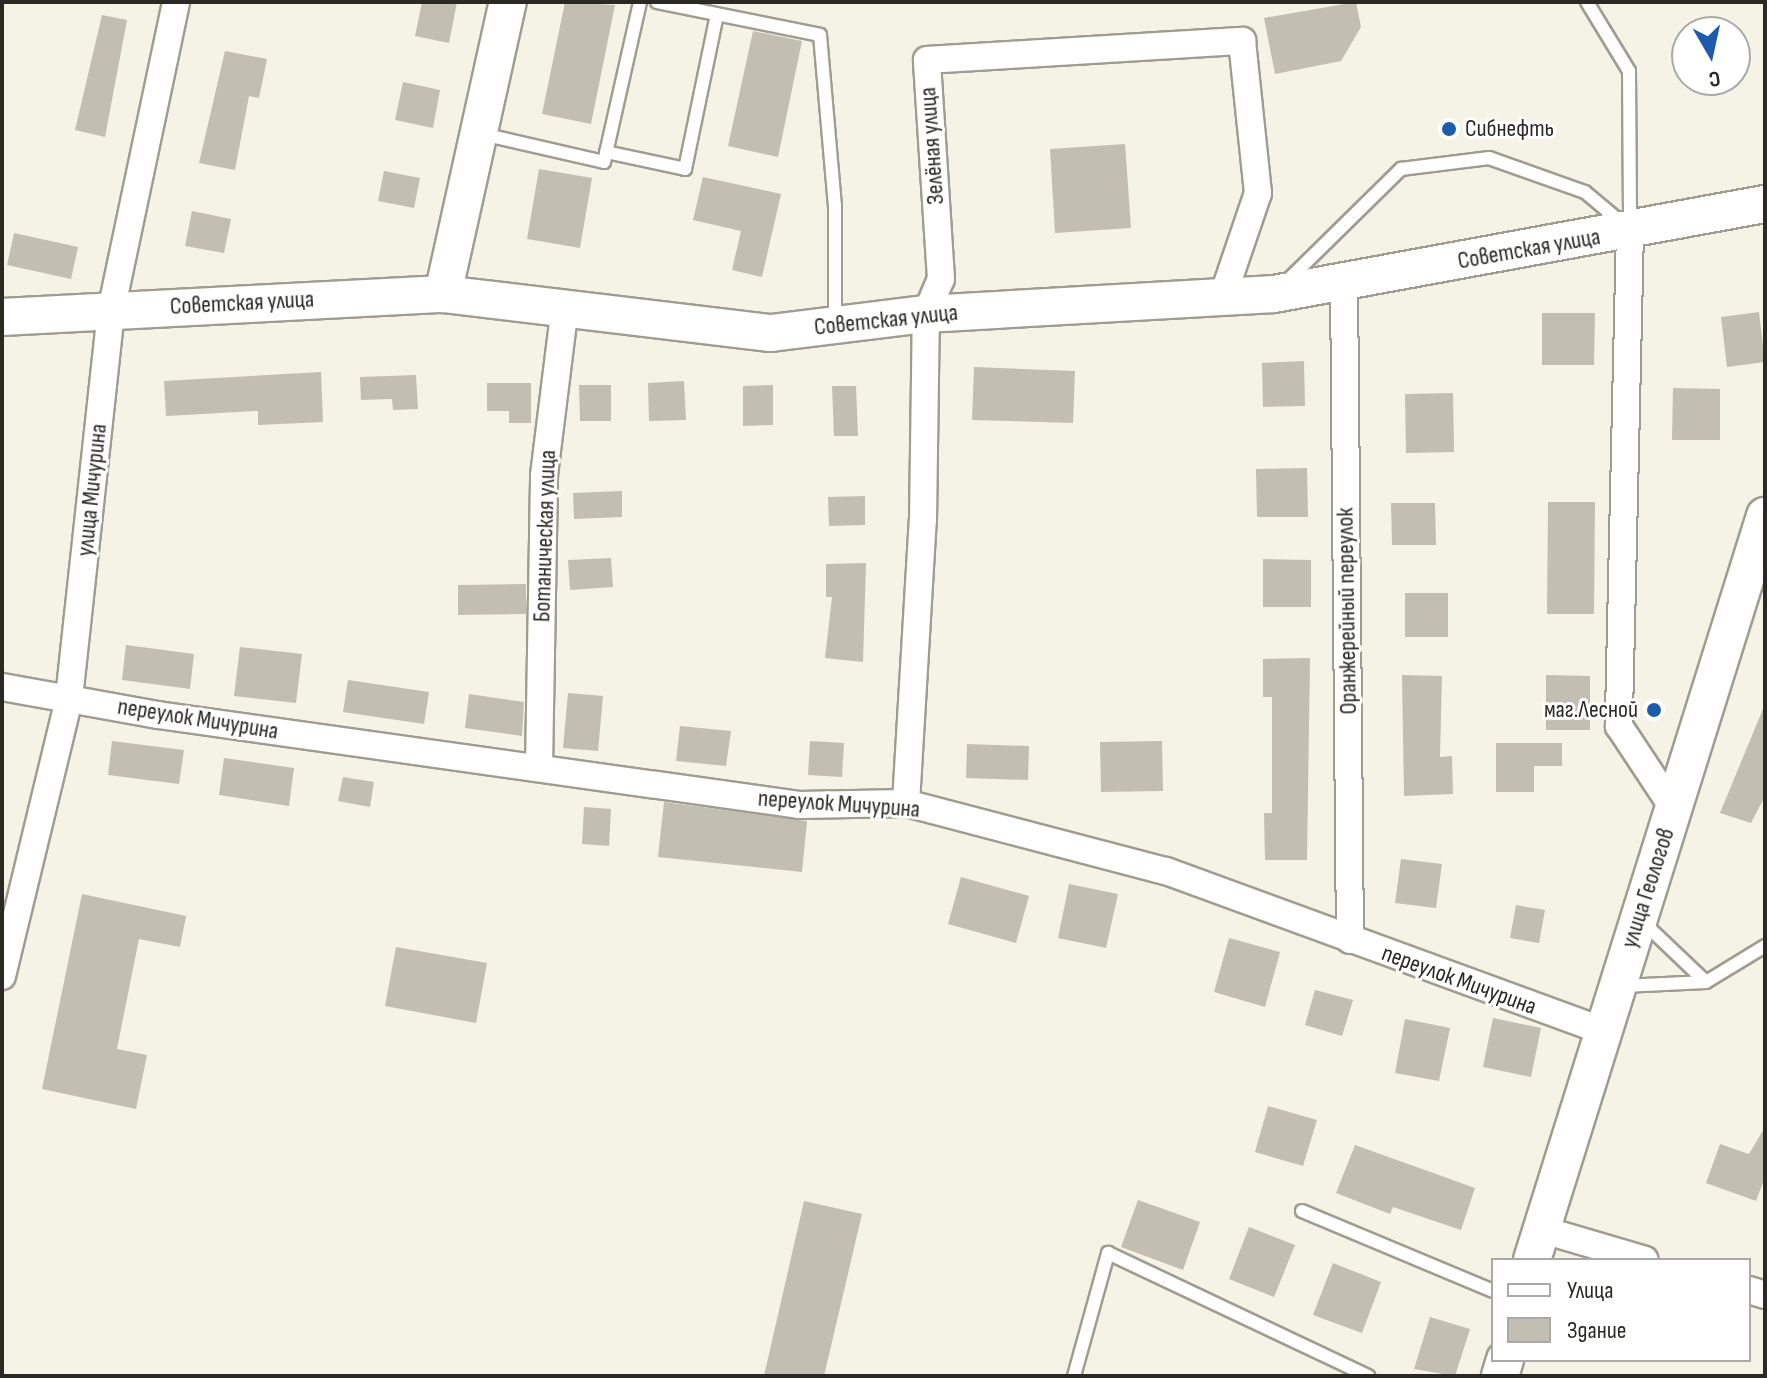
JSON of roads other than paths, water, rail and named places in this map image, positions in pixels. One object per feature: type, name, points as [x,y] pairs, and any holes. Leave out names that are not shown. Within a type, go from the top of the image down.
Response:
[{"type":"street","name":"улица Мичурина","points":[[2,976],[69,698],[111,311],[176,2]]},
{"type":"street","points":[[443,294],[508,2]]},
{"type":"street","name":"Зелёная улица","points":[[906,803],[923,520],[926,314],[941,279],[927,60],[1242,41],[1258,193],[1224,293]]},
{"type":"street","name":"Советская улица","points":[[2,317],[443,294],[565,306],[771,333],[926,314],[1224,293],[1274,294],[1765,204]]},
{"type":"street","points":[[1630,230],[1619,726],[1674,809]]},
{"type":"street","name":"Оранжерейный переулок","points":[[1344,282],[1350,940]]},
{"type":"street","name":"Ботаническая улица","points":[[539,767],[544,475],[565,306]]},
{"type":"street","name":"улица Геологов","points":[[1536,1245],[1614,987],[1640,918],[1765,516]]},
{"type":"street","name":"переулок Мичурина","points":[[2,687],[799,805],[906,803],[1166,871],[1601,1030]]},
{"type":"street","points":[[1536,1245],[1630,1258]]},
{"type":"lane","points":[[479,134],[604,162],[640,2]]},
{"type":"lane","points":[[657,2],[820,35],[835,206],[835,325]]},
{"type":"lane","points":[[1587,2],[1629,71],[1630,230]]},
{"type":"lane","points":[[606,152],[685,169],[717,14]]},
{"type":"lane","points":[[1274,294],[1401,169],[1489,158],[1585,192],[1630,230]]},
{"type":"lane","points":[[1640,918],[1706,982]]},
{"type":"lane","points":[[1614,987],[1706,982],[1765,946]]},
{"type":"lane","points":[[1302,1211],[1491,1290]]},
{"type":"lane","points":[[1074,1376],[1108,1253],[1368,1376]]},
{"type":"place","name":"Сибнефть","points":[[1449,129]]},
{"type":"place","name":"маг.Лесной","points":[[1654,710]]}]
